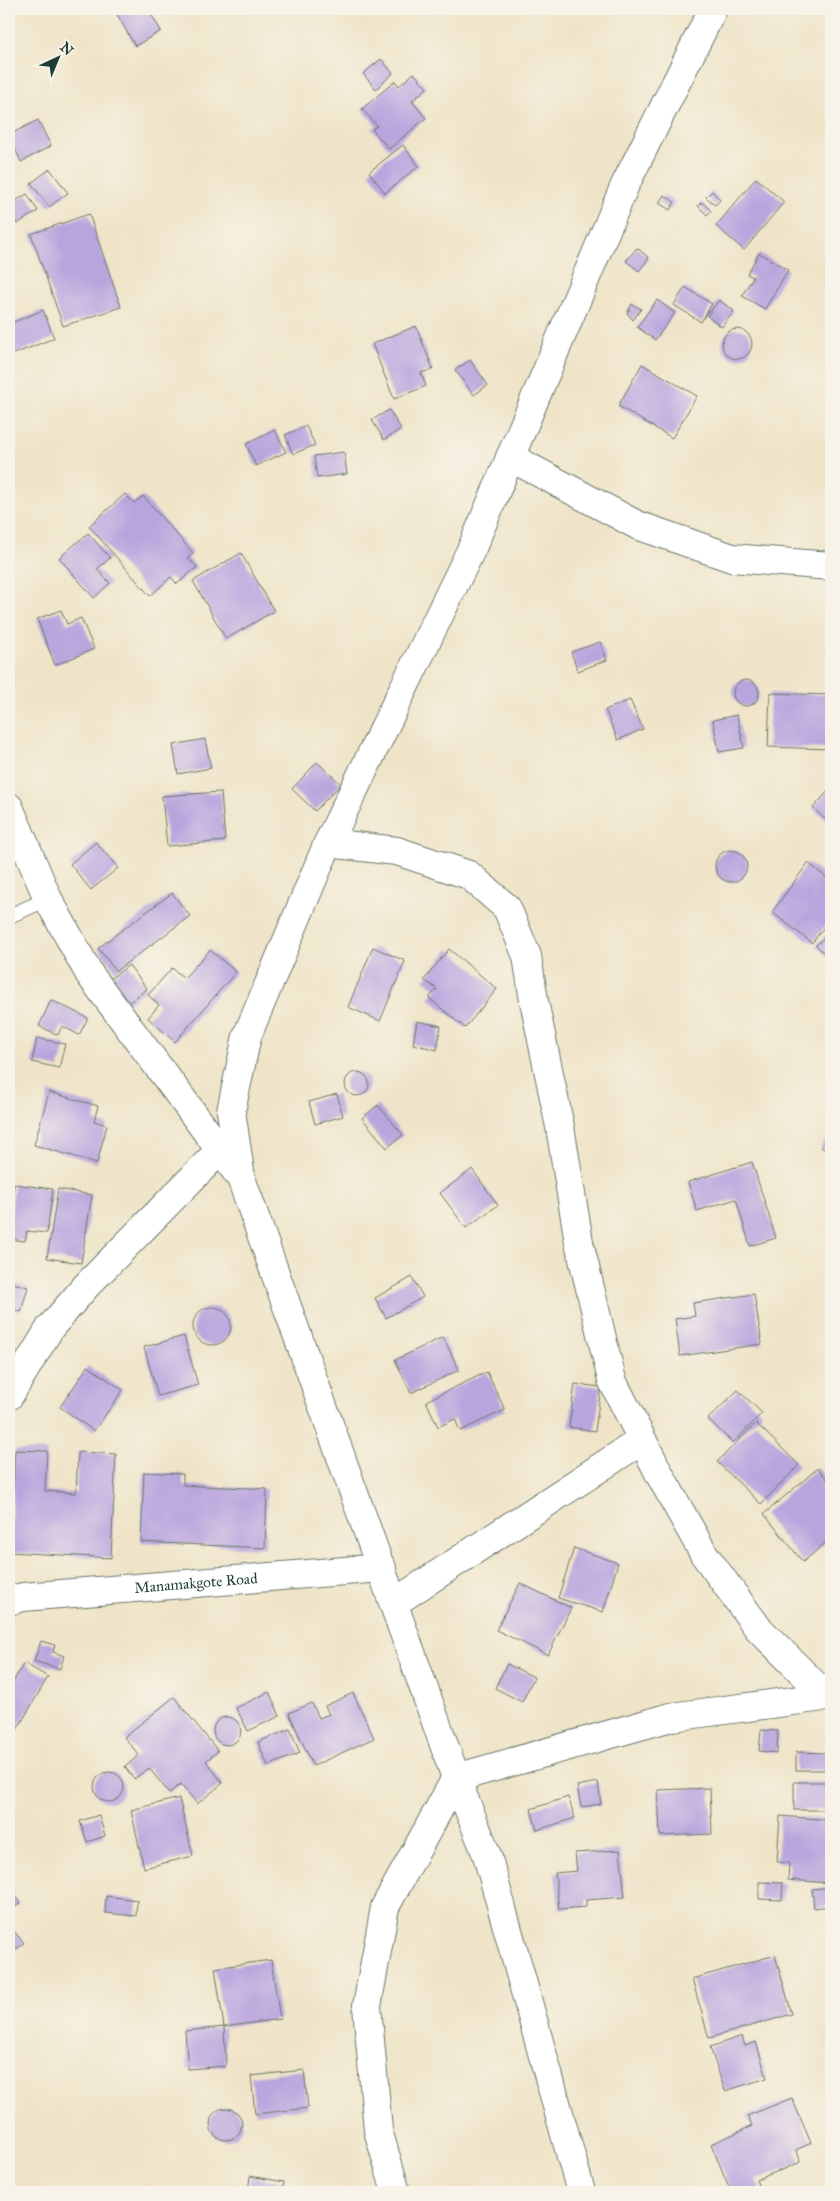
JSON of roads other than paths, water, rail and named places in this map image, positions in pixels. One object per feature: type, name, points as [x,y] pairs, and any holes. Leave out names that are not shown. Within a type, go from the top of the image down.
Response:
[{"type":"street","points":[[581,2192],[487,1855],[456,1778],[241,1178],[231,1111],[247,1036],[328,843],[472,548],[625,185],[713,9]]},
{"type":"street","points":[[510,457],[637,526],[732,558],[829,567]]},
{"type":"street","points":[[9,807],[48,899],[90,975],[241,1178]]},
{"type":"street","points":[[328,843],[397,851],[469,875],[507,908],[527,956],[534,1001],[560,1127],[579,1242],[612,1380],[642,1440],[704,1554],[758,1628],[829,1696]]},
{"type":"street","points":[[9,1396],[56,1321],[100,1272],[220,1150]]},
{"type":"street","points":[[394,1603],[642,1440]]},
{"type":"street","name":"Manamakgote Road","points":[[9,1601],[32,1596],[382,1568]]},
{"type":"street","points":[[396,2192],[378,2130],[367,2006],[385,1908],[456,1778],[671,1716],[829,1696]]},
{"type":"lane","points":[[9,916],[48,899]]}]
